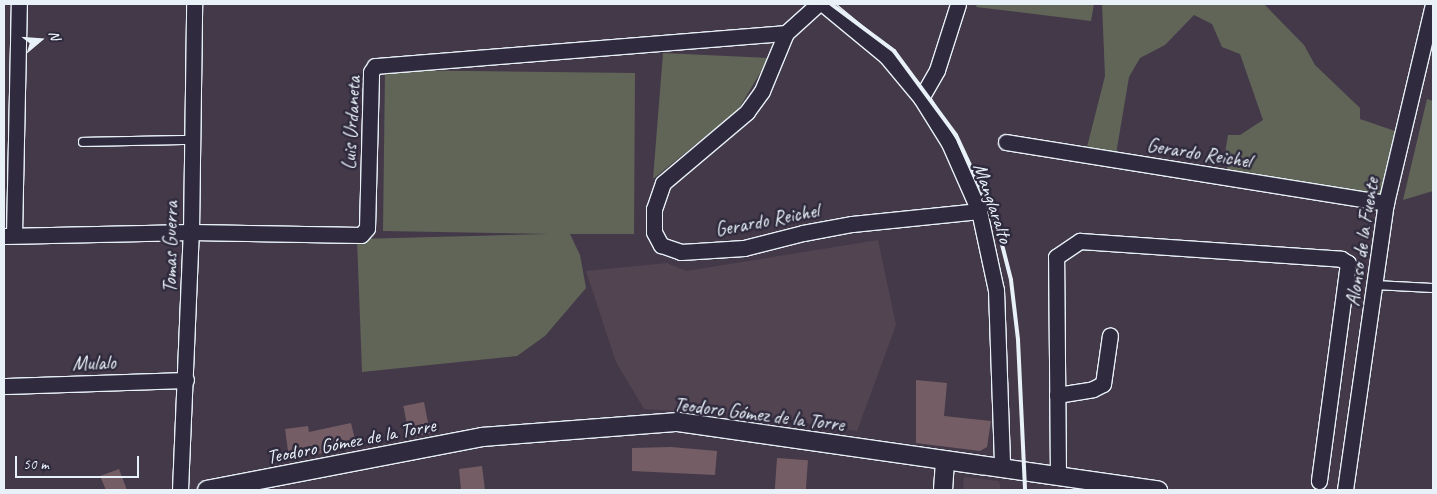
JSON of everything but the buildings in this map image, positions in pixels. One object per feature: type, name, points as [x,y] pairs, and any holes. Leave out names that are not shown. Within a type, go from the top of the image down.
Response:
[{"type":"street","points":[[9,236],[19,4]]},
{"type":"street","name":"Tomas Guerra","points":[[180,490],[191,232],[194,4]]},
{"type":"street","name":"Gerardo Reichel","points":[[818,4],[786,33],[762,92],[754,103],[662,183],[654,209],[654,232],[661,245],[671,251],[687,252],[744,248],[803,233],[852,224],[979,212]]},
{"type":"street","name":"Manglaralto","points":[[823,4],[886,56],[921,98],[949,143],[979,212],[996,290],[1002,466]]},
{"type":"street","points":[[921,98],[937,70],[958,4]]},
{"type":"street","name":"Alonso de la Fuente","points":[[1345,490],[1386,204],[1433,4]]},
{"type":"street","name":"Luis Urdaneta","points":[[9,236],[191,232],[364,233],[371,72],[375,66],[786,33]]},
{"type":"street","name":"Gerardo Reichel","points":[[1006,142],[1386,204]]},
{"type":"street","points":[[1058,475],[1056,257],[1067,247],[1080,241],[1341,259],[1348,263],[1349,270],[1319,481]]},
{"type":"street","points":[[1057,395],[1093,390],[1103,384],[1110,335]]},
{"type":"street","name":"Mulalo","points":[[4,386],[186,380]]},
{"type":"street","name":"Teodoro Gómez de la Torre","points":[[207,490],[482,437],[678,422],[945,461],[1002,466],[1158,490]]},
{"type":"street","points":[[943,490],[945,461]]},
{"type":"lane","points":[[83,142],[192,140]]},
{"type":"lane","points":[[1374,285],[1433,288]]},
{"type":"shaded area","points":[[878,240],[896,325],[857,431],[760,416],[644,409],[616,362],[586,271],[667,263],[686,271]]},
{"type":"shaded area","points":[[964,477],[999,481],[1001,490],[963,490]]},
{"type":"green space","points":[[977,4],[1094,4],[1091,21],[976,7]]},
{"type":"green space","points":[[1102,4],[1264,4],[1304,45],[1315,65],[1360,108],[1360,119],[1395,131],[1380,203],[1228,173],[1225,153],[1228,135],[1240,135],[1263,120],[1240,54],[1222,47],[1212,24],[1194,15],[1165,45],[1140,58],[1129,77],[1116,154],[1086,151],[1105,76]]},
{"type":"green space","points":[[663,53],[769,58],[738,110],[653,179]]},
{"type":"green space","points":[[385,70],[635,73],[634,234],[570,234],[580,255],[586,288],[545,336],[517,356],[362,372],[357,239],[549,234],[383,231]]},
{"type":"green space","points":[[1427,99],[1433,101],[1433,191],[1403,200]]},
{"type":"railway","points":[[831,4],[894,51],[956,135],[996,221],[1011,280],[1018,340],[1025,490]]}]
